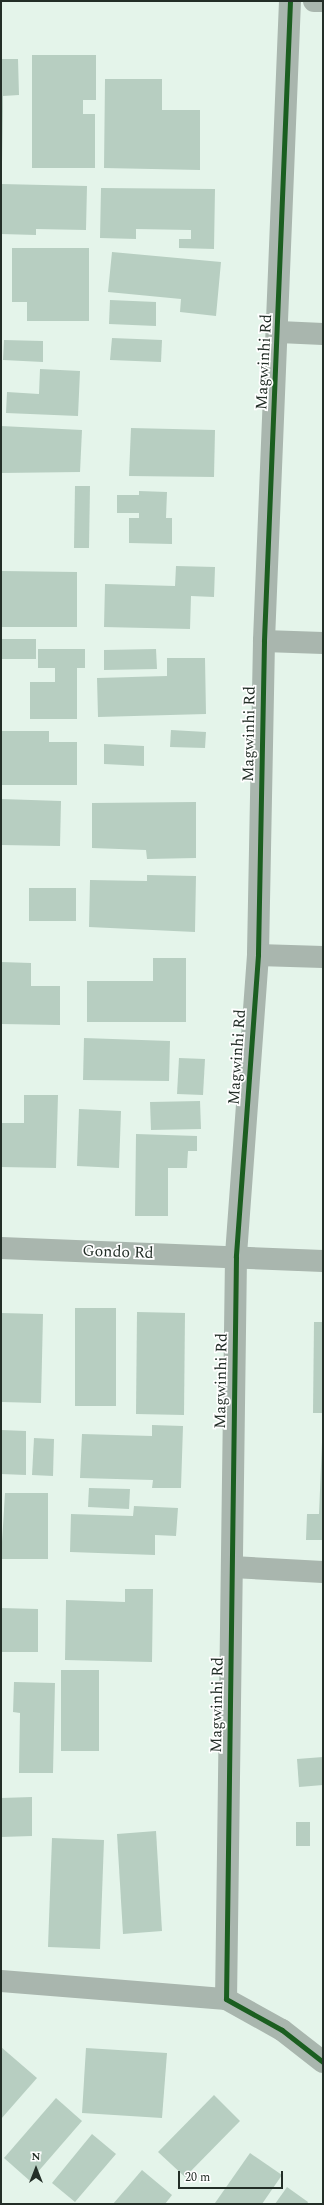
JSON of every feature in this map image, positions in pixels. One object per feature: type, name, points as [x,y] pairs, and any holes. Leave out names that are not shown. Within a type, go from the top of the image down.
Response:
[{"type":"street","name":"Magwinhi Rd","points":[[226,1999],[236,1256],[258,955],[264,642],[279,332],[290,1]]},
{"type":"street","points":[[314,1],[323,1]]},
{"type":"street","points":[[279,332],[323,334]]},
{"type":"street","points":[[264,642],[323,642]]},
{"type":"street","points":[[258,955],[323,957]]},
{"type":"street","name":"Gondo Rd","points":[[1,1248],[236,1256],[323,1261]]},
{"type":"street","points":[[232,1567],[323,1572]]},
{"type":"street","points":[[1,1981],[226,1999],[282,2030],[323,2062]]},
{"type":"building","points":[[32,55],[96,55],[96,100],[83,100],[83,114],[95,114],[95,168],[32,168]]},
{"type":"building","points":[[1,59],[18,59],[19,95],[3,96],[3,163]]},
{"type":"building","points":[[105,79],[162,79],[162,110],[200,110],[200,170],[104,168]]},
{"type":"building","points":[[1,184],[87,186],[86,230],[36,229],[36,235],[1,234]]},
{"type":"building","points":[[101,188],[215,189],[214,249],[179,248],[179,239],[191,239],[191,230],[136,229],[136,239],[100,238]]},
{"type":"building","points":[[12,248],[89,248],[89,321],[27,321],[27,302],[12,302]]},
{"type":"building","points":[[112,252],[221,262],[216,316],[180,312],[181,299],[108,292]]},
{"type":"building","points":[[110,300],[156,302],[156,326],[109,324]]},
{"type":"building","points":[[112,338],[162,340],[161,362],[110,360]]},
{"type":"building","points":[[4,340],[43,341],[43,362],[3,360]]},
{"type":"building","points":[[40,369],[80,371],[78,416],[6,413],[7,392],[39,394]]},
{"type":"building","points":[[1,426],[82,430],[80,472],[1,473]]},
{"type":"building","points":[[131,428],[215,430],[214,477],[129,476]]},
{"type":"building","points":[[75,486],[90,486],[89,548],[74,548]]},
{"type":"building","points":[[139,491],[167,492],[166,518],[172,518],[172,544],[129,543],[129,518],[139,518],[139,513],[117,513],[117,495],[139,495]]},
{"type":"building","points":[[176,566],[215,567],[214,597],[191,596],[190,629],[104,627],[105,584],[175,586]]},
{"type":"building","points":[[2,571],[77,572],[77,627],[1,627]]},
{"type":"building","points":[[1,639],[36,639],[36,659],[1,659]]},
{"type":"building","points":[[38,649],[85,649],[85,668],[77,668],[77,719],[30,719],[30,682],[55,682],[55,668],[38,668]]},
{"type":"building","points":[[156,649],[157,669],[104,670],[104,650]]},
{"type":"building","points":[[167,658],[205,658],[206,714],[98,717],[97,678],[167,676]]},
{"type":"building","points":[[171,730],[206,732],[205,748],[170,747]]},
{"type":"building","points":[[1,731],[49,731],[49,742],[77,742],[77,785],[1,785]]},
{"type":"building","points":[[104,744],[144,746],[144,766],[104,764]]},
{"type":"building","points":[[1,799],[61,801],[60,846],[1,845]]},
{"type":"building","points":[[196,802],[196,858],[147,859],[146,850],[92,848],[92,803]]},
{"type":"building","points":[[147,875],[196,876],[195,932],[89,927],[90,880],[147,881]]},
{"type":"building","points":[[29,888],[76,888],[76,921],[29,921]]},
{"type":"building","points":[[153,958],[186,958],[186,1022],[87,1022],[87,981],[153,981]]},
{"type":"building","points":[[1,962],[31,963],[31,986],[60,986],[60,1025],[1,1024]]},
{"type":"building","points":[[84,1038],[170,1041],[169,1081],[83,1080]]},
{"type":"building","points":[[179,1058],[205,1059],[203,1095],[177,1094]]},
{"type":"building","points":[[24,1095],[58,1095],[56,1168],[1,1167],[1,1123],[24,1123]]},
{"type":"building","points":[[200,1101],[201,1129],[151,1130],[150,1102]]},
{"type":"building","points":[[79,1109],[121,1111],[119,1168],[77,1166]]},
{"type":"building","points":[[136,1134],[197,1136],[197,1151],[188,1151],[187,1168],[168,1168],[168,1216],[135,1216]]},
{"type":"building","points":[[75,1308],[116,1308],[116,1406],[75,1406]]},
{"type":"building","points":[[137,1312],[185,1313],[184,1415],[136,1414]]},
{"type":"building","points":[[1,1313],[43,1314],[41,1403],[1,1402]]},
{"type":"building","points":[[314,1322],[323,1322],[323,1413],[313,1413]]},
{"type":"building","points":[[152,1425],[183,1426],[181,1488],[152,1488],[153,1480],[80,1478],[82,1434],[152,1436]]},
{"type":"building","points":[[1,1430],[26,1431],[26,1475],[1,1474]]},
{"type":"building","points":[[34,1438],[54,1439],[53,1476],[32,1475]]},
{"type":"building","points":[[322,1442],[323,1540],[306,1540],[307,1514],[319,1514]]},
{"type":"building","points":[[89,1488],[130,1489],[129,1509],[88,1507]]},
{"type":"building","points":[[5,1493],[48,1493],[48,1559],[1,1559]]},
{"type":"building","points":[[134,1506],[178,1508],[176,1536],[155,1535],[155,1555],[70,1552],[71,1514],[133,1516]]},
{"type":"building","points":[[125,1589],[153,1589],[152,1662],[65,1660],[66,1600],[125,1602]]},
{"type":"building","points":[[1,1608],[38,1609],[38,1652],[1,1652]]},
{"type":"building","points":[[61,1670],[99,1670],[99,1751],[61,1751]]},
{"type":"building","points":[[14,1682],[55,1683],[53,1773],[19,1773],[20,1713],[13,1712]]},
{"type":"building","points":[[323,1757],[323,1785],[299,1787],[297,1759]]},
{"type":"building","points":[[32,1797],[32,1836],[1,1837],[1,1798]]},
{"type":"building","points":[[296,1822],[310,1822],[310,1846],[296,1846]]},
{"type":"building","points":[[156,1831],[162,1931],[123,1934],[117,1834]]},
{"type":"building","points":[[52,1838],[104,1840],[100,1949],[48,1947]]},
{"type":"building","points":[[1,2047],[37,2078],[1,2119]]},
{"type":"building","points":[[86,2048],[167,2053],[162,2118],[82,2113]]},
{"type":"building","points":[[214,2095],[240,2121],[185,2177],[158,2152]]},
{"type":"building","points":[[56,2098],[82,2121],[30,2181],[4,2158]]},
{"type":"building","points":[[92,2134],[116,2154],[75,2202],[52,2183]]},
{"type":"building","points":[[250,2153],[282,2175],[262,2204],[215,2203]]},
{"type":"building","points":[[142,2170],[172,2195],[165,2204],[113,2204]]},
{"type":"building","points":[[287,2187],[308,2202],[307,2204],[275,2204]]},
{"type":"cycle path","points":[[290,1],[264,641],[258,955],[236,1257],[226,1999],[282,2030],[323,2062]]}]
